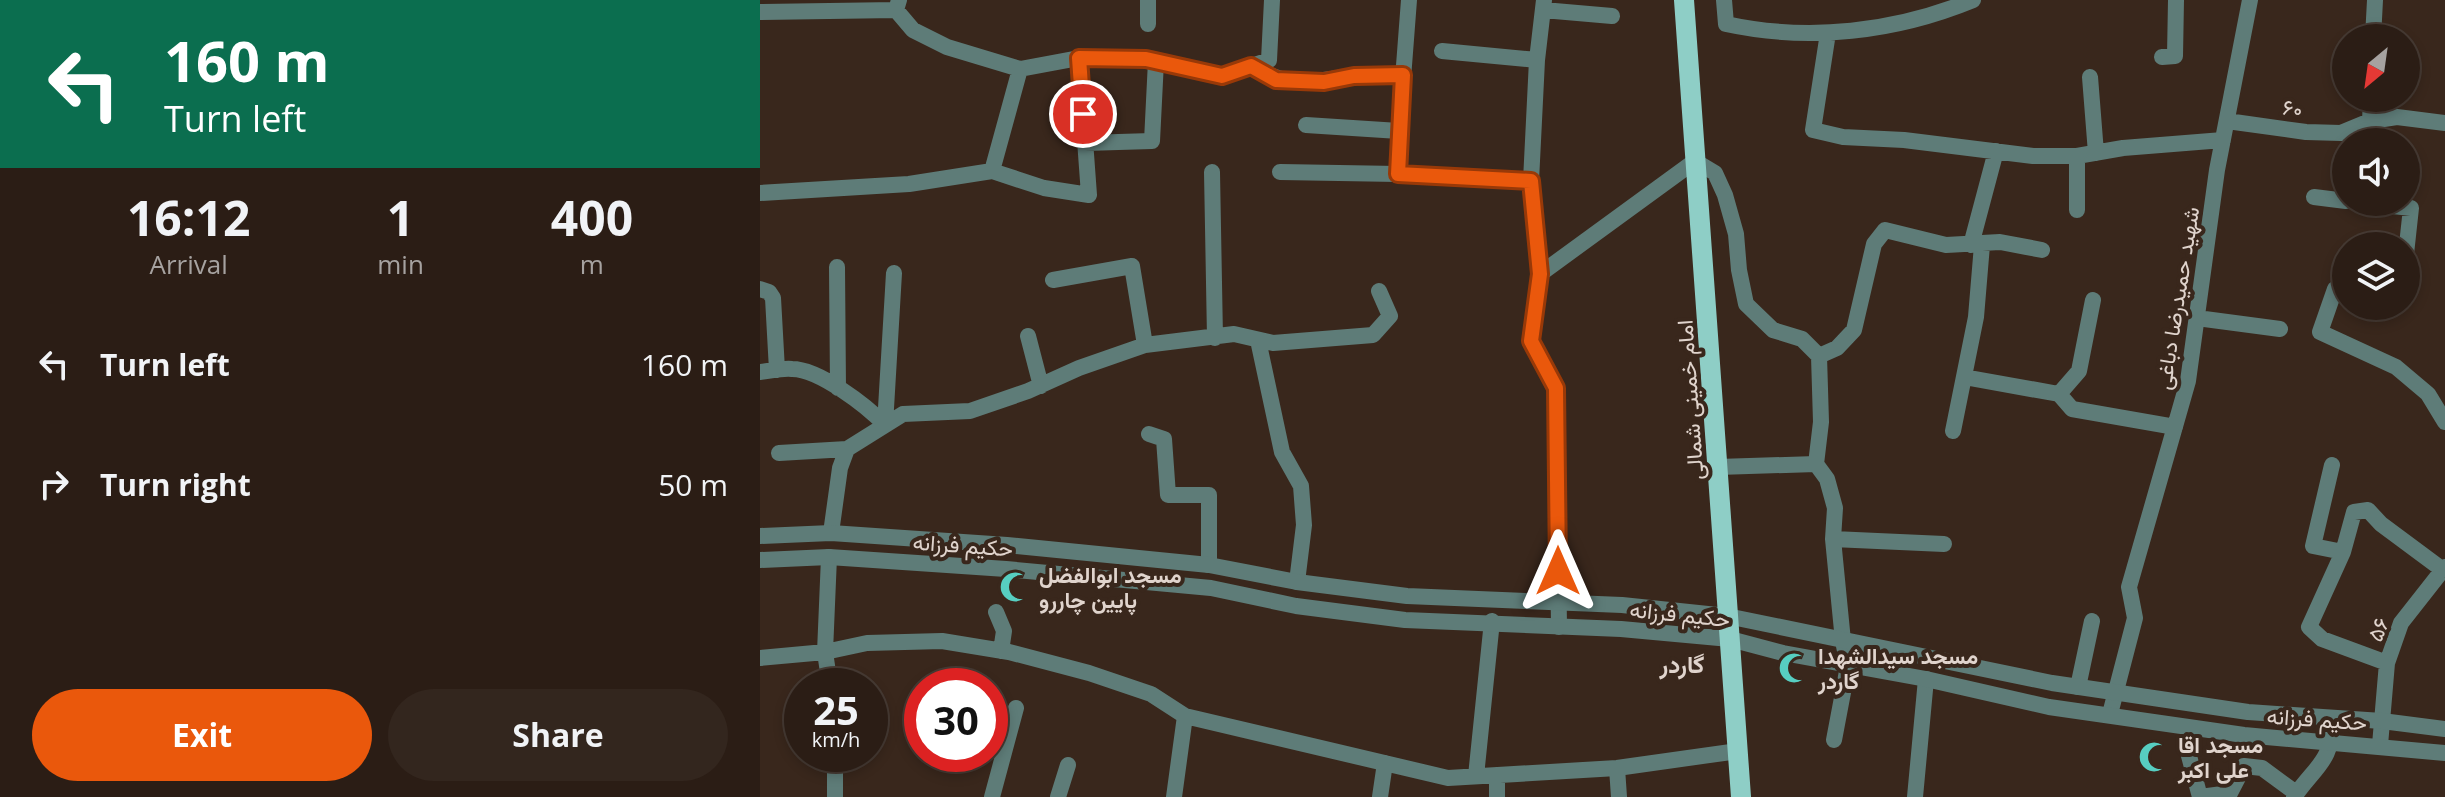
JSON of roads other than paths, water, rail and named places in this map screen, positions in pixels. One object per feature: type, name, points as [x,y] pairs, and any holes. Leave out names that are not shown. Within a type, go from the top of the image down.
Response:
[{"type":"main road","name":"امام خمینی شمالی","points":[[1684,0],[1741,797]]},
{"type":"street","points":[[1148,0],[1148,24]]},
{"type":"street","points":[[760,12],[897,5],[913,30],[947,47],[1020,69],[1079,58],[1146,59],[1222,76],[1269,60],[1272,0]]},
{"type":"street","points":[[1398,174],[1409,0]]},
{"type":"street","points":[[1724,0],[1726,24],[1797,34],[1902,23],[1944,12],[1973,0]]},
{"type":"street","points":[[2162,57],[2175,56],[2176,0]]},
{"type":"street","name":"شهید حمیدرضا دباغی","points":[[2110,714],[2135,618],[2129,587],[2188,381],[2223,140],[2250,0]]},
{"type":"street","points":[[2374,24],[2375,0]]},
{"type":"street","points":[[1559,627],[1556,388],[1531,341],[1540,274],[1531,181],[1537,60],[1544,5],[1612,16]]},
{"type":"street","points":[[1828,33],[1813,130],[1843,137],[1904,140],[2033,156],[2077,156],[2223,140]]},
{"type":"street","points":[[1442,51],[1537,60]]},
{"type":"street","points":[[760,193],[909,184],[992,171],[1044,188],[1089,195],[1079,58]]},
{"type":"street","points":[[1085,143],[1152,141],[1156,61]]},
{"type":"street","points":[[1251,66],[1276,80],[1324,82],[1354,76],[1403,75]]},
{"type":"street","points":[[992,171],[1020,69]]},
{"type":"street","points":[[2090,77],[2096,153]]},
{"type":"street","points":[[2370,112],[2370,121]]},
{"type":"street","name":"۶۰","points":[[2227,121],[2306,132],[2341,133],[2370,121],[2397,117],[2445,123]]},
{"type":"street","points":[[1306,125],[1399,131]]},
{"type":"street","points":[[1953,431],[1976,317],[1977,245],[1996,151]]},
{"type":"street","points":[[2077,156],[2077,210]]},
{"type":"street","points":[[1540,274],[1695,161],[1715,173],[1736,234],[1746,304],[1773,330],[1802,339],[1819,356],[1821,422],[1816,464],[1827,479],[1835,508],[1833,539],[1848,666],[1834,740]]},
{"type":"street","points":[[1212,172],[1215,338]]},
{"type":"street","points":[[1280,172],[1531,181]]},
{"type":"street","points":[[2314,197],[2332,199]]},
{"type":"street","points":[[1819,356],[1837,348],[1854,330],[1874,244],[1885,230],[1946,245],[2000,242],[2042,250]]},
{"type":"street","points":[[1053,280],[1132,266],[1145,345]]},
{"type":"street","points":[[837,267],[838,388]]},
{"type":"street","points":[[885,425],[894,273]]},
{"type":"street","points":[[760,289],[769,292],[773,298],[768,371],[796,368],[838,388],[871,410],[885,425]]},
{"type":"street","points":[[779,453],[847,449],[903,414],[970,411],[1145,345],[1234,334],[1273,343],[1373,335],[1390,316],[1379,291]]},
{"type":"street","points":[[2332,298],[2320,332],[2396,367],[2428,394],[2445,422]]},
{"type":"street","points":[[2059,394],[2079,371],[2093,300]]},
{"type":"street","points":[[2197,318],[2280,329]]},
{"type":"street","points":[[1028,336],[1041,386]]},
{"type":"street","points":[[1258,340],[1282,452],[1301,486],[1304,525],[1297,582]]},
{"type":"street","points":[[1964,377],[2059,394],[2072,409],[2175,427]]},
{"type":"street","points":[[1149,434],[1164,439],[1168,495],[1209,495],[1209,565]]},
{"type":"street","points":[[827,668],[825,652],[831,533],[840,468],[847,449]]},
{"type":"street","points":[[1718,467],[1816,464]]},
{"type":"street","points":[[2332,465],[2313,546],[2343,552]]},
{"type":"street","points":[[2387,663],[2322,639],[2309,627],[2343,552],[2354,512],[2368,510],[2381,524],[2444,569]]},
{"type":"street","name":"حکیم فرزانه","points":[[760,536],[831,533],[1007,545],[1209,565],[1297,582],[1407,596],[1622,605],[1727,616],[2078,687],[2248,712],[2382,721],[2445,729]]},
{"type":"street","points":[[1833,539],[1944,544]]},
{"type":"street","name":"حکیم فرزانه","points":[[760,560],[829,557],[1006,569],[1211,588],[1296,606],[1405,620],[1492,621],[1730,639],[2049,707],[2244,735],[2445,753]]},
{"type":"street","name":"۵۶","points":[[2380,745],[2387,663],[2401,623],[2444,569]]},
{"type":"street","points":[[996,612],[1004,631],[1001,651]]},
{"type":"street","points":[[1476,776],[1492,621]]},
{"type":"street","points":[[2078,687],[2092,621]]},
{"type":"street","points":[[760,658],[825,652],[867,643],[942,641],[1001,651],[1089,673],[1151,694],[1185,716],[1448,778],[1617,768],[1738,751]]},
{"type":"street","points":[[1915,797],[1926,679]]},
{"type":"street","points":[[992,797],[1016,708]]},
{"type":"street","points":[[1174,797],[1185,716]]},
{"type":"street","points":[[2189,756],[2200,797],[2230,793],[2244,766],[2262,768],[2295,795],[2322,765],[2332,741],[2333,718]]},
{"type":"street","points":[[1380,797],[1385,763]]},
{"type":"street","points":[[1058,797],[1068,765]]},
{"type":"street","points":[[1617,768],[1619,797]]},
{"type":"street","points":[[835,772],[835,797]]},
{"type":"street","points":[[1497,775],[1497,797]]},
{"type":"place","name":"مسجد ابوالفضل پایین چاررو","points":[[1015,587]]},
{"type":"place","name":"مسجد سیدالشهدا گاردر","points":[[1794,668]]},
{"type":"place","name":"مسجد اقا علی اکبر","points":[[2154,757]]},
{"type":"district","name":"گاردر","points":[[1682,663]]}]
